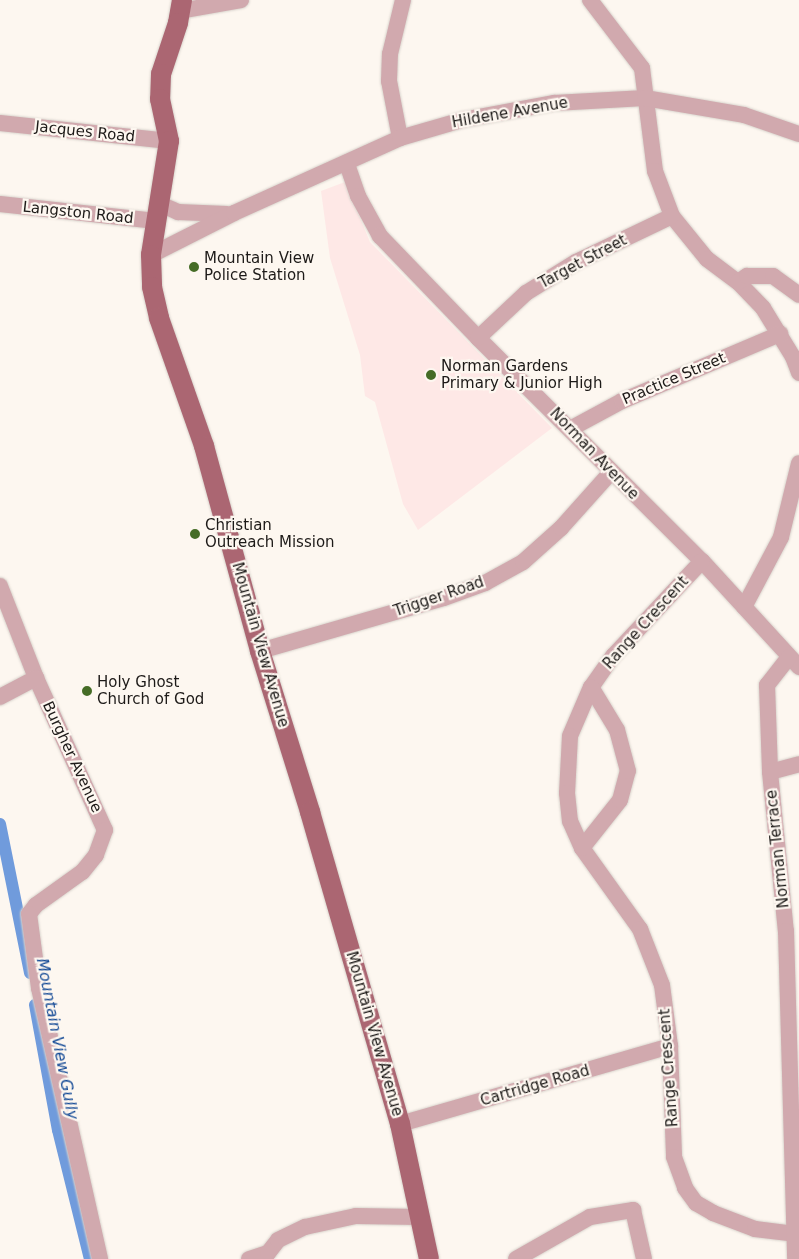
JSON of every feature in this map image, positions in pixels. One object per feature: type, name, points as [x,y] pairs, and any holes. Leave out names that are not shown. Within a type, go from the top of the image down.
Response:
[{"type":"main road","name":"Mountain View Avenue","points":[[181,6],[161,74],[160,99],[170,141],[151,255],[152,287],[159,318],[204,446],[260,651],[310,812],[400,1124],[429,1259]]},
{"type":"street","points":[[181,6],[241,0]]},
{"type":"street","points":[[400,138],[389,81],[390,54],[403,0]]},
{"type":"street","points":[[590,0],[642,68],[655,171],[672,216],[707,259],[738,282],[763,308],[798,366]]},
{"type":"street","name":"Hildene Avenue","points":[[151,255],[234,213],[347,164],[400,138],[462,120],[554,103],[645,98],[744,115],[799,134]]},
{"type":"street","name":"Jacques Road","points":[[0,123],[170,141]]},
{"type":"street","name":"Norman Avenue","points":[[347,164],[358,196],[380,236],[478,338],[702,561],[794,662]]},
{"type":"street","name":"Langston Road","points":[[0,204],[158,213]]},
{"type":"street","name":"Hildene Avenue","points":[[158,213],[178,212],[209,215],[234,213]]},
{"type":"street","name":"Target Street","points":[[478,338],[526,293],[576,262],[672,216]]},
{"type":"street","points":[[738,282],[747,276],[773,276],[799,295]]},
{"type":"street","name":"Practice Street","points":[[570,428],[622,401],[780,334]]},
{"type":"street","points":[[744,607],[781,536],[799,463]]},
{"type":"street","name":"Trigger Road","points":[[260,651],[444,598],[485,583],[523,562],[561,528],[612,471]]},
{"type":"street","name":"Range Crescent","points":[[702,561],[613,656],[591,687],[570,736],[567,793],[570,821],[582,848],[640,929],[662,985],[670,1046],[674,1157],[685,1188],[696,1203],[713,1213],[755,1228],[793,1234]]},
{"type":"street","name":"Burgher Avenue","points":[[0,586],[36,678],[105,830],[96,855],[82,872],[36,905],[29,914],[39,988],[100,1259]]},
{"type":"street","name":"Norman Terrace","points":[[794,662],[767,685],[770,772],[786,931],[795,1259]]},
{"type":"street","points":[[0,697],[36,678]]},
{"type":"street","points":[[582,848],[620,800],[628,770],[617,730],[591,687]]},
{"type":"street","points":[[770,772],[799,764]]},
{"type":"street","name":"Cartridge Road","points":[[400,1124],[670,1046]]},
{"type":"street","points":[[516,1259],[590,1217],[633,1210],[644,1259]]},
{"type":"street","points":[[249,1259],[268,1253],[278,1240],[304,1227],[356,1216],[420,1217]]},
{"type":"shaded area","name":"Norman Gardens Primary & Junior High","points":[[345,182],[370,242],[552,428],[418,530],[403,504],[375,402],[365,396],[360,355],[330,258],[321,191]]},
{"type":"waterway","name":"Mountain View Gully","points":[[0,824],[30,973]]},
{"type":"waterway","name":"Mountain View Gully","points":[[35,1005],[58,1130],[90,1259]]},
{"type":"place","name":"Mountain View Police Station","points":[[194,267]]},
{"type":"place","name":"Norman Gardens Primary & Junior High","points":[[431,375]]},
{"type":"place","name":"Christian Outreach Mission","points":[[195,534]]},
{"type":"place","name":"Holy Ghost Church of God","points":[[87,691]]}]
